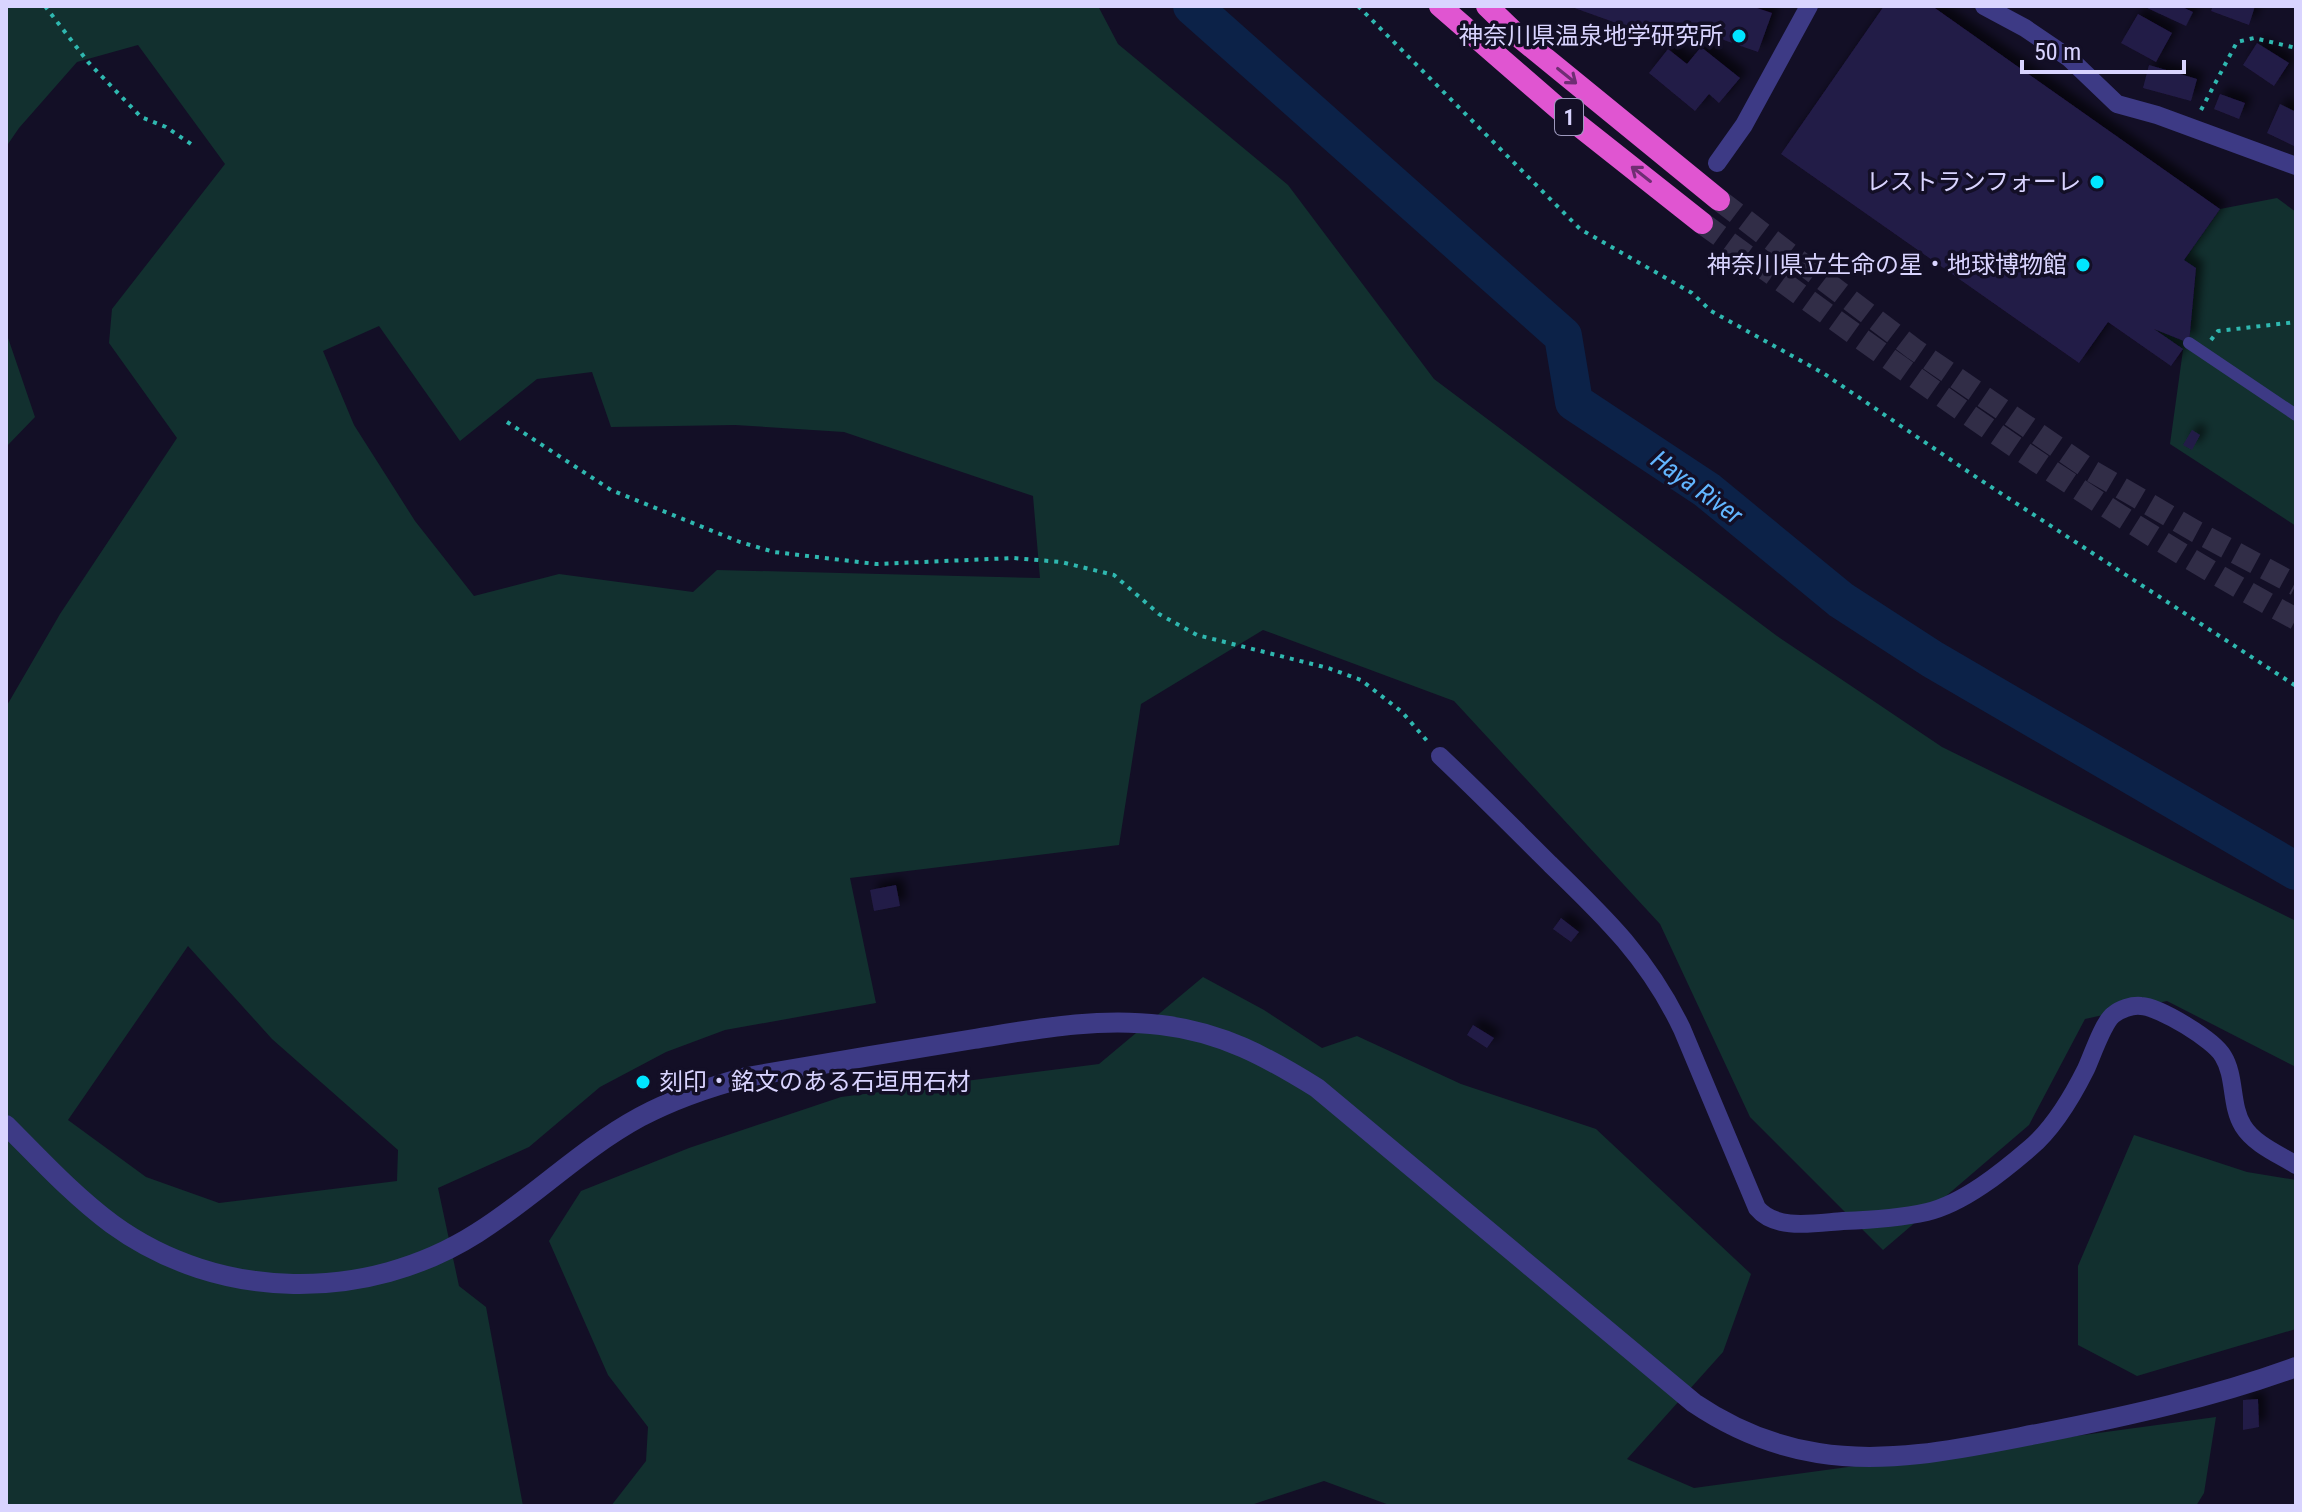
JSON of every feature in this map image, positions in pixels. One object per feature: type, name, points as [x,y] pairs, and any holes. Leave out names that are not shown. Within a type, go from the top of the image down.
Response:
[{"type":"highway","name":"1","points":[[1440,6],[1568,117],[1702,223]]},
{"type":"highway","name":"1","points":[[1487,6],[1518,36],[1719,200]]},
{"type":"street","points":[[1717,163],[1744,125],[1809,6]]},
{"type":"street","points":[[1984,6],[2025,28],[2069,58],[2117,104],[2192,127],[2296,166]]},
{"type":"street","points":[[2189,343],[2296,415]]},
{"type":"street","points":[[1440,756],[1588,901],[1639,956],[1675,1015],[1757,1208],[1773,1222],[1816,1223],[1892,1217],[1930,1211],[1964,1196],[2032,1146],[2052,1125],[2084,1073],[2111,1016],[2126,1008],[2139,1006],[2161,1012],[2213,1045],[2223,1055],[2237,1114],[2244,1128],[2263,1146],[2296,1165]]},
{"type":"street","points":[[6,1125],[71,1191],[114,1225],[160,1252],[241,1280],[292,1285],[346,1281],[415,1266],[477,1233],[638,1118],[698,1090],[762,1074],[1058,1025],[1121,1021],[1163,1025],[1231,1042],[1263,1055],[1317,1088],[1694,1403],[1722,1422],[1784,1446],[1818,1453],[1902,1456],[1980,1444],[2123,1417],[2253,1383],[2296,1367]]},
{"type":"path","points":[[45,6],[88,62],[141,117],[166,127],[194,146]]},
{"type":"path","points":[[1358,6],[1580,229],[1692,293],[1711,311],[1823,373],[2296,686]]},
{"type":"path","points":[[2192,127],[2237,42],[2254,38],[2296,48]]},
{"type":"path","points":[[2201,352],[2218,331],[2296,322]]},
{"type":"path","points":[[507,422],[611,490],[727,537],[774,552],[876,564],[1013,558],[1061,562],[1114,575],[1159,614],[1197,635],[1328,668],[1361,680],[1402,712],[1440,756]]},
{"type":"green space","points":[[6,6],[1098,6],[1118,44],[1288,185],[1434,379],[1777,636],[1942,747],[2296,921],[2296,1067],[2167,1001],[2085,1019],[2029,1125],[1883,1250],[1750,1117],[1660,924],[1454,701],[1263,630],[1141,704],[1119,845],[850,878],[876,1003],[725,1030],[666,1052],[600,1087],[529,1147],[438,1188],[459,1286],[486,1307],[523,1506],[6,1506],[6,707],[60,614],[177,438],[109,343],[112,309],[225,164],[138,45],[77,62],[6,147]],"holes":[[[379,326],[460,441],[537,379],[592,372],[611,427],[735,425],[844,432],[1033,496],[1040,578],[717,570],[693,592],[559,574],[474,596],[415,521],[354,425],[323,351]],[[188,946],[272,1039],[398,1150],[397,1181],[219,1203],[146,1177],[68,1120]]]},
{"type":"green space","points":[[2277,198],[2296,212],[2296,526],[2170,444],[2183,350],[2154,329],[2189,343],[2196,268],[2184,260],[2220,209]]},
{"type":"green space","points":[[6,332],[35,417],[6,447]]},
{"type":"green space","points":[[1203,977],[1264,1010],[1322,1048],[1357,1036],[1461,1084],[1596,1129],[1751,1274],[1723,1352],[1627,1459],[1694,1488],[2216,1417],[2204,1493],[2196,1506],[1392,1506],[1324,1481],[1248,1506],[611,1506],[646,1461],[648,1427],[608,1375],[549,1241],[581,1191],[689,1148],[841,1097],[1099,1064]]},
{"type":"green space","points":[[2134,1135],[2247,1172],[2296,1180],[2296,1329],[2137,1376],[2078,1345],[2078,1266]]},
{"type":"building","name":"神奈川県温泉地学研究所","points":[[1569,6],[1751,6],[1772,13],[1758,52],[1687,27],[1680,46]]},
{"type":"building","name":"神奈川県立生命の星・地球博物館","points":[[1884,6],[1932,6],[2220,209],[2184,260],[2196,268],[2189,343],[2154,329],[2183,349],[2171,366],[2108,322],[2079,363],[1781,154]]},
{"type":"building","points":[[2143,6],[2180,6],[2193,12],[2186,26]]},
{"type":"building","points":[[2213,6],[2255,6],[2249,25],[2211,11]]},
{"type":"building","points":[[2138,14],[2172,33],[2156,62],[2121,43]]},
{"type":"building","points":[[2257,43],[2289,63],[2274,86],[2243,65]]},
{"type":"building","points":[[1701,47],[1740,78],[1719,103],[1709,94],[1695,111],[1649,73],[1668,49],[1687,64]]},
{"type":"building","points":[[2149,65],[2197,79],[2191,101],[2143,88]]},
{"type":"building","points":[[2220,94],[2245,103],[2239,119],[2214,109]]},
{"type":"building","points":[[2280,104],[2296,112],[2296,147],[2267,133]]},
{"type":"building","points":[[2192,430],[2200,435],[2192,450],[2183,445]]},
{"type":"building","points":[[896,885],[900,906],[874,911],[870,890]]},
{"type":"building","points":[[1561,918],[1579,932],[1571,942],[1553,929]]},
{"type":"building","points":[[1473,1025],[1494,1038],[1487,1048],[1467,1035]]},
{"type":"building","points":[[2258,1399],[2259,1427],[2243,1430],[2243,1400]]},
{"type":"waterway","name":"Haya River","points":[[1192,6],[1563,336],[1574,402],[1707,490],[1841,600],[1932,659],[2296,871]]},
{"type":"tunnel","points":[[1719,200],[1914,349],[2092,471],[2296,585]]},
{"type":"tunnel","points":[[1702,223],[1919,380],[2066,481],[2218,575],[2296,619]]},
{"type":"place","name":"神奈川県温泉地学研究所","points":[[1739,36]]},
{"type":"place","name":"レストランフォーレ","points":[[2097,182]]},
{"type":"place","name":"神奈川県立生命の星・地球博物館","points":[[2083,265]]},
{"type":"place","name":"刻印・銘文のある石垣用石材","points":[[643,1082]]}]
